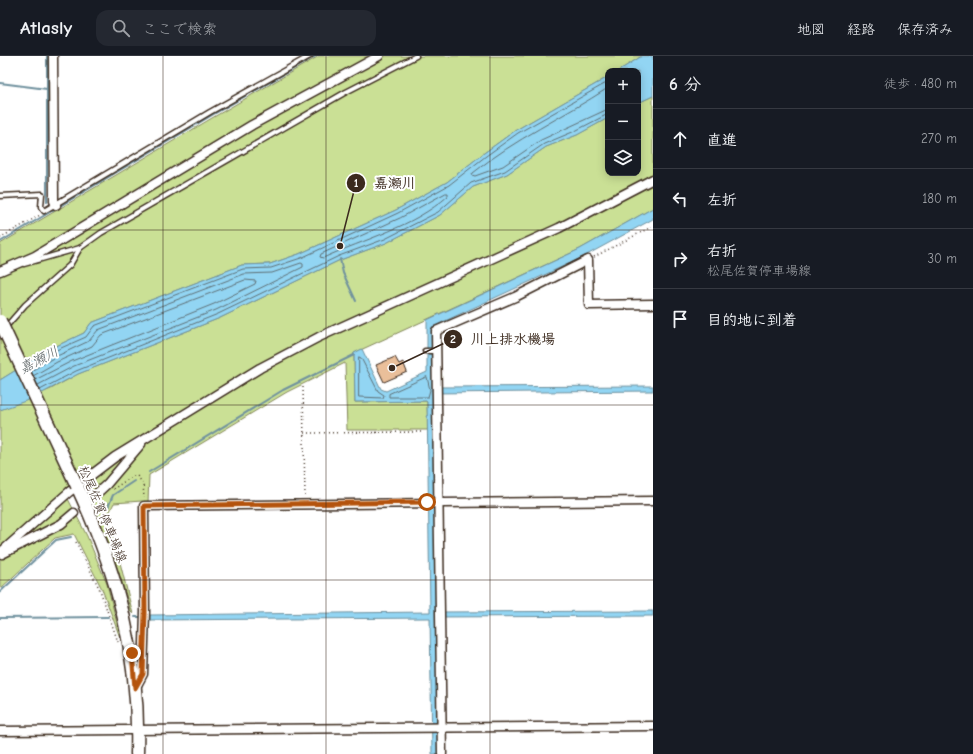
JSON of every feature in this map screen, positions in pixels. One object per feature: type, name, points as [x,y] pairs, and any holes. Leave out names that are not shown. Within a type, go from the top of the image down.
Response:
[{"type":"main road","name":"松尾佐賀停車場線","points":[[0,321],[98,531],[113,574],[132,653],[138,730],[137,754]]},
{"type":"street","points":[[53,56],[54,200],[56,205]]},
{"type":"street","points":[[0,271],[35,256],[118,204],[252,125],[379,56]]},
{"type":"street","points":[[0,554],[77,486],[115,457],[260,368],[318,337],[559,228],[653,179]]},
{"type":"street","points":[[442,754],[436,331],[514,297],[588,260],[589,305],[653,304]]},
{"type":"street","points":[[93,497],[107,484],[146,439]]},
{"type":"street","points":[[135,688],[143,674],[145,612],[144,506],[427,502],[653,501]]},
{"type":"street","points":[[0,554],[61,524],[74,513]]},
{"type":"street","points":[[0,731],[653,726]]},
{"type":"lane","points":[[0,196],[42,194],[41,207],[44,211],[210,112],[310,56]]},
{"type":"lane","points":[[12,265],[22,265],[80,248],[101,233],[346,92],[416,56]]},
{"type":"lane","points":[[0,335],[25,306],[70,265],[80,248]]},
{"type":"lane","points":[[425,351],[436,351]]},
{"type":"path","points":[[0,238],[41,215],[44,211]]},
{"type":"path","points":[[588,260],[653,226]]},
{"type":"path","points":[[303,387],[305,504]]},
{"type":"path","points":[[304,433],[423,432]]},
{"type":"path","points":[[110,491],[133,476],[137,476],[143,483],[144,506]]},
{"type":"path","points":[[76,542],[100,590],[120,648]]},
{"type":"green space","points":[[319,56],[642,56],[623,68],[605,68],[605,79],[516,130],[447,182],[396,210],[299,254],[270,264],[242,265],[91,323],[84,333],[50,349],[0,380],[0,244]]},
{"type":"green space","points":[[653,96],[653,208],[580,249],[354,353],[355,402],[427,401],[428,430],[347,430],[345,363],[287,392],[149,475],[148,503],[142,501],[114,503],[108,515],[133,614],[131,612],[109,544],[83,477],[64,491],[87,536],[107,584],[122,643],[102,589],[74,534],[55,538],[0,589],[0,410],[51,389],[78,374],[220,318],[340,260],[386,243],[440,215],[473,187],[507,174],[546,147],[577,135],[605,120],[605,176],[641,176],[641,102]]},
{"type":"water","points":[[642,56],[653,56],[653,96],[641,102],[641,68],[623,68]]},
{"type":"water","points":[[605,79],[605,120],[577,135],[546,147],[507,174],[473,187],[440,215],[386,243],[340,260],[220,318],[78,374],[31,399],[0,410],[0,380],[50,349],[84,333],[91,323],[242,265],[270,264],[299,254],[396,210],[447,182],[516,130]]},
{"type":"water","points":[[653,208],[653,219],[583,257],[432,327],[433,387],[653,386],[653,391],[433,393],[436,612],[653,611],[653,616],[436,617],[438,754],[432,754],[430,618],[150,620],[150,615],[430,612],[427,401],[355,402],[354,353],[362,349],[381,389],[386,391],[427,372],[427,320],[580,249]]},
{"type":"building","points":[[395,357],[399,364],[403,362],[407,372],[384,382],[376,365]]},
{"type":"waterway","points":[[47,56],[47,202]]},
{"type":"waterway","points":[[0,242],[212,115],[316,56]]},
{"type":"waterway","points":[[0,83],[47,89]]},
{"type":"waterway","points":[[340,259],[343,273],[356,301]]},
{"type":"waterway","points":[[149,472],[283,390],[354,355]]},
{"type":"waterway","points":[[108,507],[113,495],[134,481]]},
{"type":"waterway","points":[[0,592],[56,540],[71,537]]},
{"type":"waterway","points":[[0,618],[108,617]]},
{"type":"waterway","points":[[135,617],[140,617]]},
{"type":"place","name":"嘉瀬川","points":[[340,246]]},
{"type":"place","name":"川上排水機場","points":[[392,368]]},
{"type":"route","points":[[132,653],[135,688],[143,674],[145,612],[144,506],[427,502]]}]
